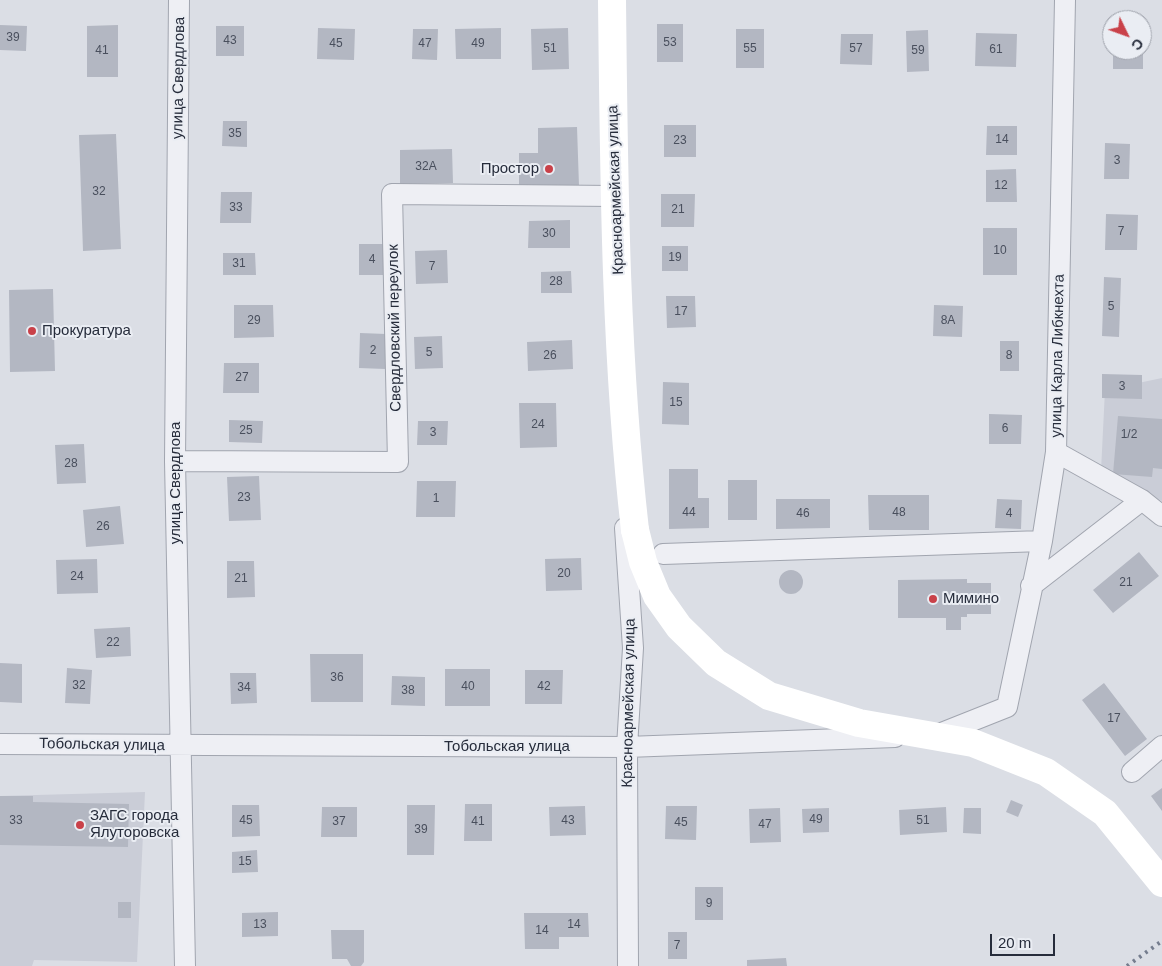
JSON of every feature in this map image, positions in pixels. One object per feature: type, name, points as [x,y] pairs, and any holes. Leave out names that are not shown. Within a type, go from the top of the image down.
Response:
[{"type":"street","name":"улица Свердлова","points":[[179,0],[175,461],[185,966]]},
{"type":"street","name":"Красноармейская улица","points":[[612,0],[614,196],[625,444],[635,530],[643,562],[658,596],[679,627],[716,663],[769,696],[859,723],[973,744],[1046,772],[1105,813],[1162,883]]},
{"type":"street","name":"улица Карла Либкнехта","points":[[1007,707],[1042,541],[1056,452],[1065,0]]},
{"type":"street","name":"Свердловский переулок","points":[[175,461],[398,462],[392,194],[614,196]]},
{"type":"street","name":"Красноармейская улица","points":[[622,381],[618,406],[633,648],[627,747],[628,966]]},
{"type":"street","points":[[1056,452],[1142,500],[1162,516]]},
{"type":"street","points":[[1031,586],[1142,500]]},
{"type":"street","points":[[663,554],[1042,541]]},
{"type":"street","name":"Тобольская улица","points":[[0,744],[627,747],[938,736],[1007,707]]},
{"type":"street","points":[[1132,772],[1162,746]]},
{"type":"shaded area","points":[[1162,378],[1162,501],[1101,471],[1105,390]]},
{"type":"shaded area","points":[[145,792],[137,962],[34,960],[32,966],[0,966],[0,796]]},
{"type":"building","points":[[657,24],[683,24],[683,62],[657,62]]},
{"type":"building","points":[[0,25],[27,26],[26,51],[0,50]]},
{"type":"building","points":[[118,25],[118,77],[87,77],[87,26]]},
{"type":"building","points":[[216,26],[244,26],[244,56],[216,56]]},
{"type":"building","points":[[318,28],[355,29],[354,60],[317,59]]},
{"type":"building","points":[[501,28],[501,59],[456,59],[455,29]]},
{"type":"building","points":[[568,28],[569,69],[532,70],[531,29]]},
{"type":"building","points":[[413,29],[438,29],[437,60],[412,59]]},
{"type":"building","points":[[736,29],[764,29],[764,68],[736,68]]},
{"type":"building","points":[[928,30],[929,71],[907,72],[906,31]]},
{"type":"building","points":[[976,33],[1017,34],[1016,67],[975,66]]},
{"type":"building","points":[[841,34],[873,34],[872,65],[840,64]]},
{"type":"building","points":[[1113,60],[1143,60],[1143,69],[1113,69]]},
{"type":"building","points":[[223,121],[247,121],[247,147],[222,146]]},
{"type":"building","points":[[664,125],[696,125],[696,157],[664,157]]},
{"type":"building","points":[[987,126],[1017,126],[1017,155],[986,155]]},
{"type":"building","name":"Простор","points":[[577,127],[579,186],[519,186],[519,153],[538,153],[538,128]]},
{"type":"building","points":[[116,134],[121,249],[83,251],[79,135]]},
{"type":"building","points":[[1105,143],[1130,144],[1129,179],[1104,179]]},
{"type":"building","points":[[452,149],[453,183],[400,184],[400,150]]},
{"type":"building","points":[[1016,169],[1017,202],[986,202],[986,170]]},
{"type":"building","points":[[221,192],[252,192],[251,223],[220,223]]},
{"type":"building","points":[[661,194],[695,194],[694,227],[661,227]]},
{"type":"building","points":[[1106,214],[1138,215],[1137,250],[1105,250]]},
{"type":"building","points":[[570,220],[570,248],[528,248],[529,221]]},
{"type":"building","points":[[983,228],[1017,228],[1017,275],[983,275]]},
{"type":"building","points":[[359,244],[385,244],[385,275],[359,275]]},
{"type":"building","points":[[662,246],[688,246],[688,271],[662,271]]},
{"type":"building","points":[[447,250],[448,283],[416,284],[415,251]]},
{"type":"building","points":[[223,253],[255,253],[256,275],[223,275]]},
{"type":"building","points":[[571,271],[572,293],[541,293],[541,272]]},
{"type":"building","points":[[1104,277],[1121,278],[1119,337],[1102,336]]},
{"type":"building","name":"Прокуратура","points":[[53,289],[55,371],[10,372],[9,290]]},
{"type":"building","points":[[666,296],[695,296],[696,327],[667,328]]},
{"type":"building","points":[[234,305],[273,305],[274,337],[234,338]]},
{"type":"building","points":[[934,305],[963,306],[962,337],[933,336]]},
{"type":"building","points":[[360,333],[386,334],[385,369],[359,368]]},
{"type":"building","points":[[442,336],[443,368],[415,369],[414,337]]},
{"type":"building","points":[[572,340],[573,369],[528,371],[527,342]]},
{"type":"building","points":[[1000,341],[1019,341],[1019,371],[1000,371]]},
{"type":"building","points":[[224,363],[259,363],[259,393],[223,393]]},
{"type":"building","points":[[1102,374],[1142,375],[1142,399],[1102,398]]},
{"type":"building","points":[[663,382],[689,383],[689,425],[662,424]]},
{"type":"building","points":[[519,403],[556,403],[557,447],[520,448]]},
{"type":"building","points":[[989,414],[1022,415],[1021,444],[989,444]]},
{"type":"building","points":[[1118,416],[1162,419],[1162,469],[1153,468],[1152,477],[1113,474]]},
{"type":"building","points":[[229,420],[263,421],[262,443],[229,442]]},
{"type":"building","points":[[418,421],[448,421],[447,445],[417,445]]},
{"type":"building","points":[[84,444],[86,483],[57,484],[55,445]]},
{"type":"building","points":[[669,469],[698,469],[698,498],[709,498],[709,528],[669,529]]},
{"type":"building","points":[[259,476],[261,520],[229,521],[227,477]]},
{"type":"building","points":[[728,480],[757,480],[757,520],[728,520]]},
{"type":"building","points":[[417,481],[456,481],[455,517],[416,517]]},
{"type":"building","points":[[868,495],[929,495],[929,530],[869,530]]},
{"type":"building","points":[[776,499],[830,499],[830,528],[776,529]]},
{"type":"building","points":[[997,499],[1022,500],[1021,529],[995,528]]},
{"type":"building","points":[[120,506],[124,544],[86,547],[83,510]]},
{"type":"building","points":[[1139,552],[1159,576],[1113,613],[1093,590]]},
{"type":"building","points":[[581,558],[582,590],[546,591],[545,559]]},
{"type":"building","points":[[97,559],[98,593],[57,594],[56,560]]},
{"type":"building","points":[[227,561],[254,561],[255,597],[227,598]]},
{"type":"building","points":[[791,570],[799,574],[803,582],[799,590],[791,594],[783,590],[779,582],[783,574]]},
{"type":"building","name":"Мимино","points":[[967,579],[967,583],[991,583],[991,614],[967,614],[967,617],[961,617],[961,630],[946,630],[946,618],[898,618],[898,580]]},
{"type":"building","points":[[130,627],[131,656],[96,658],[94,629]]},
{"type":"building","points":[[310,654],[363,654],[363,702],[311,702]]},
{"type":"building","points":[[0,663],[22,664],[22,703],[0,702]]},
{"type":"building","points":[[67,668],[92,670],[90,704],[65,703]]},
{"type":"building","points":[[445,669],[490,669],[490,706],[445,706]]},
{"type":"building","points":[[525,670],[563,670],[562,704],[525,704]]},
{"type":"building","points":[[230,673],[256,673],[257,703],[231,704]]},
{"type":"building","points":[[392,676],[425,677],[425,706],[391,705]]},
{"type":"building","points":[[1104,683],[1147,739],[1125,756],[1082,700]]},
{"type":"building","points":[[1162,788],[1162,811],[1151,796]]},
{"type":"building","name":"ЗАГС города Ялуторовска","points":[[0,796],[33,796],[33,802],[129,804],[128,847],[0,845]]},
{"type":"building","points":[[1011,800],[1023,805],[1018,817],[1006,812]]},
{"type":"building","points":[[465,804],[492,804],[492,841],[464,841]]},
{"type":"building","points":[[232,805],[259,805],[260,836],[232,837]]},
{"type":"building","points":[[407,805],[435,805],[434,855],[407,855]]},
{"type":"building","points":[[585,806],[586,835],[550,836],[549,807]]},
{"type":"building","points":[[666,806],[697,806],[696,840],[665,839]]},
{"type":"building","points":[[322,807],[357,807],[357,837],[321,837]]},
{"type":"building","points":[[946,807],[947,832],[900,835],[899,810]]},
{"type":"building","points":[[780,808],[781,842],[750,843],[749,809]]},
{"type":"building","points":[[829,808],[829,832],[803,833],[802,809]]},
{"type":"building","points":[[964,808],[981,808],[981,834],[963,833]]},
{"type":"building","points":[[257,850],[258,872],[232,873],[232,852]]},
{"type":"building","points":[[695,887],[723,887],[723,920],[695,920]]},
{"type":"building","points":[[118,902],[131,902],[131,918],[118,918]]},
{"type":"building","points":[[278,912],[278,936],[242,937],[242,913]]},
{"type":"building","points":[[524,913],[588,913],[589,937],[559,937],[559,949],[525,949]]},
{"type":"building","points":[[331,930],[364,930],[364,962],[361,966],[351,966],[347,959],[332,959]]},
{"type":"building","points":[[668,932],[687,932],[687,959],[668,959]]},
{"type":"building","points":[[786,958],[787,966],[747,966],[747,960]]},
{"type":"railway","points":[[1127,966],[1162,941]]},
{"type":"place","name":"Простор","points":[[549,169]]},
{"type":"place","name":"Прокуратура","points":[[32,331]]},
{"type":"place","name":"Мимино","points":[[933,599]]},
{"type":"place","name":"ЗАГС города Ялуторовска","points":[[80,825]]}]
